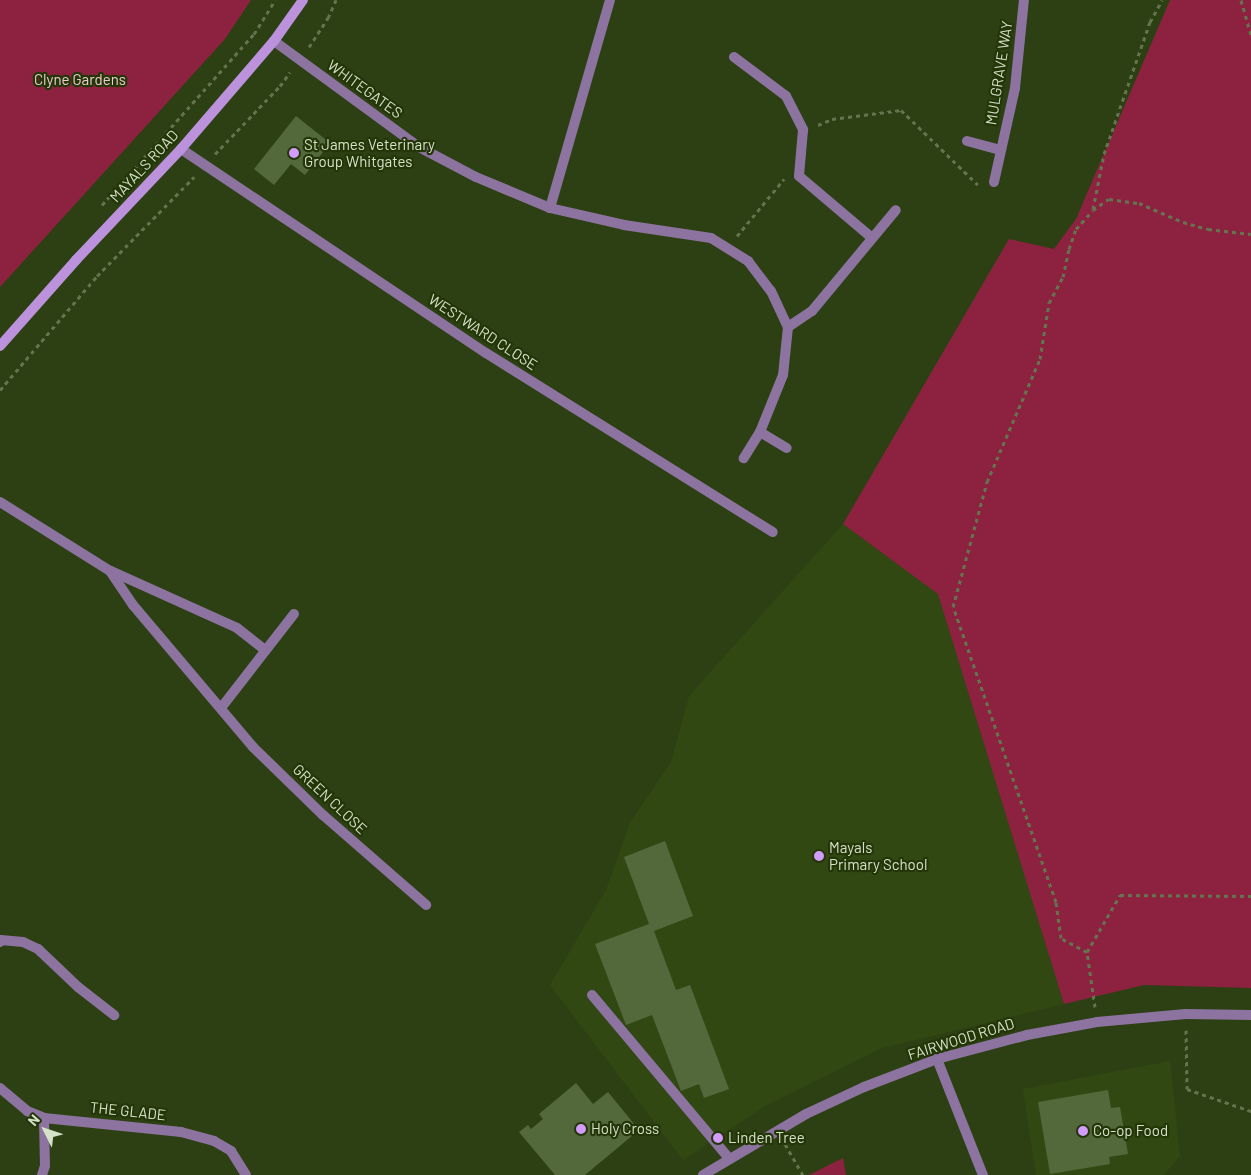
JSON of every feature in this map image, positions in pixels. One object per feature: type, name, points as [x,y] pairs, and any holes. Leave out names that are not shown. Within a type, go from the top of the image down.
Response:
[{"type":"main road","name":"MAYALS ROAD","points":[[0,346],[76,260],[181,149],[274,41],[303,0]]},
{"type":"street","points":[[550,208],[610,0]]},
{"type":"street","name":"MULGRAVE WAY","points":[[994,182],[1015,88],[1024,0]]},
{"type":"street","name":"WHITEGATES","points":[[274,41],[419,147],[476,176],[550,208],[624,225],[711,238],[748,261],[771,291],[788,327]]},
{"type":"street","points":[[734,57],[786,96],[803,130],[799,176],[872,238]]},
{"type":"street","name":"MULGRAVE WAY","points":[[967,141],[1001,150]]},
{"type":"street","name":"WESTWARD CLOSE","points":[[181,149],[486,353],[773,532]]},
{"type":"street","points":[[744,458],[760,432],[782,375],[788,327],[812,311],[896,210]]},
{"type":"street","points":[[760,432],[787,448]]},
{"type":"street","name":"GREEN CLOSE","points":[[0,502],[110,571],[238,628],[265,650]]},
{"type":"street","name":"GREEN CLOSE","points":[[110,571],[133,605],[253,747],[322,815],[426,905]]},
{"type":"street","points":[[220,708],[294,614]]},
{"type":"street","points":[[1,941],[23,942],[38,949],[78,987],[114,1016]]},
{"type":"street","points":[[592,996],[729,1158]]},
{"type":"street","name":"FAIRWOOD ROAD","points":[[703,1175],[806,1114],[864,1087],[938,1059],[1027,1034],[1097,1022],[1186,1014],[1251,1015]]},
{"type":"street","points":[[938,1059],[983,1175]]},
{"type":"street","name":"THE GLADE","points":[[0,1088],[27,1111],[44,1118],[181,1132],[214,1141],[230,1152],[246,1175]]},
{"type":"street","points":[[42,1175],[45,1166],[44,1118]]},
{"type":"path","points":[[97,211],[254,34],[275,0]]},
{"type":"path","points":[[0,390],[96,276],[205,166],[280,86],[328,18],[336,0]]},
{"type":"path","points":[[1093,210],[1104,154],[1150,22],[1162,0]]},
{"type":"path","points":[[1241,0],[1251,35]]},
{"type":"path","points":[[803,130],[832,119],[901,110],[980,187],[994,182]]},
{"type":"path","points":[[726,248],[789,172],[800,170]]},
{"type":"path","points":[[1088,952],[1060,938],[1056,902],[953,607],[987,482],[1040,359],[1049,303],[1063,277],[1069,248],[1076,229],[1093,210],[1109,199],[1139,203],[1183,222],[1208,229],[1251,234]]},
{"type":"path","points":[[1097,1022],[1088,952],[1120,895],[1251,896]]},
{"type":"path","points":[[1186,1014],[1187,1089],[1251,1111]]},
{"type":"path","points":[[778,1130],[803,1175]]},
{"type":"shaded area","name":"Mayals Primary School","points":[[843,524],[938,594],[1064,1004],[882,1048],[765,1106],[683,1160],[550,985],[606,890],[630,823],[671,762],[689,696]]},
{"type":"shaded area","points":[[1170,1061],[1180,1156],[1164,1175],[1036,1175],[1023,1089]]},
{"type":"green space","name":"Clyne Gardens","points":[[0,0],[251,0],[225,39],[0,287]]},
{"type":"green space","points":[[1170,0],[1251,0],[1251,988],[1144,985],[1064,1004],[938,594],[843,524],[1009,239],[1054,249],[1076,219]]},
{"type":"green space","points":[[843,1158],[846,1175],[809,1175]]},
{"type":"building","name":"St James Veterinary Group Whitgates","points":[[296,116],[330,143],[305,175],[291,164],[274,185],[254,169]]},
{"type":"building","points":[[665,841],[693,916],[654,931],[676,990],[690,985],[729,1089],[704,1098],[699,1084],[681,1091],[652,1015],[626,1025],[595,944],[649,924],[624,857]]},
{"type":"building","name":"Holy Cross","points":[[576,1083],[593,1104],[608,1092],[639,1130],[585,1175],[555,1175],[519,1132],[528,1125],[531,1129],[543,1119],[539,1114]]},
{"type":"building","name":"Co-op Food","points":[[1108,1090],[1111,1108],[1120,1107],[1128,1154],[1109,1157],[1110,1164],[1050,1174],[1038,1102]]},
{"type":"place","name":"St James Veterinary Group Whitgates","points":[[294,153]]},
{"type":"place","name":"Mayals Primary School","points":[[819,856]]},
{"type":"place","name":"Holy Cross","points":[[581,1129]]},
{"type":"place","name":"Co-op Food","points":[[1083,1131]]},
{"type":"place","name":"Linden Tree","points":[[718,1138]]}]
